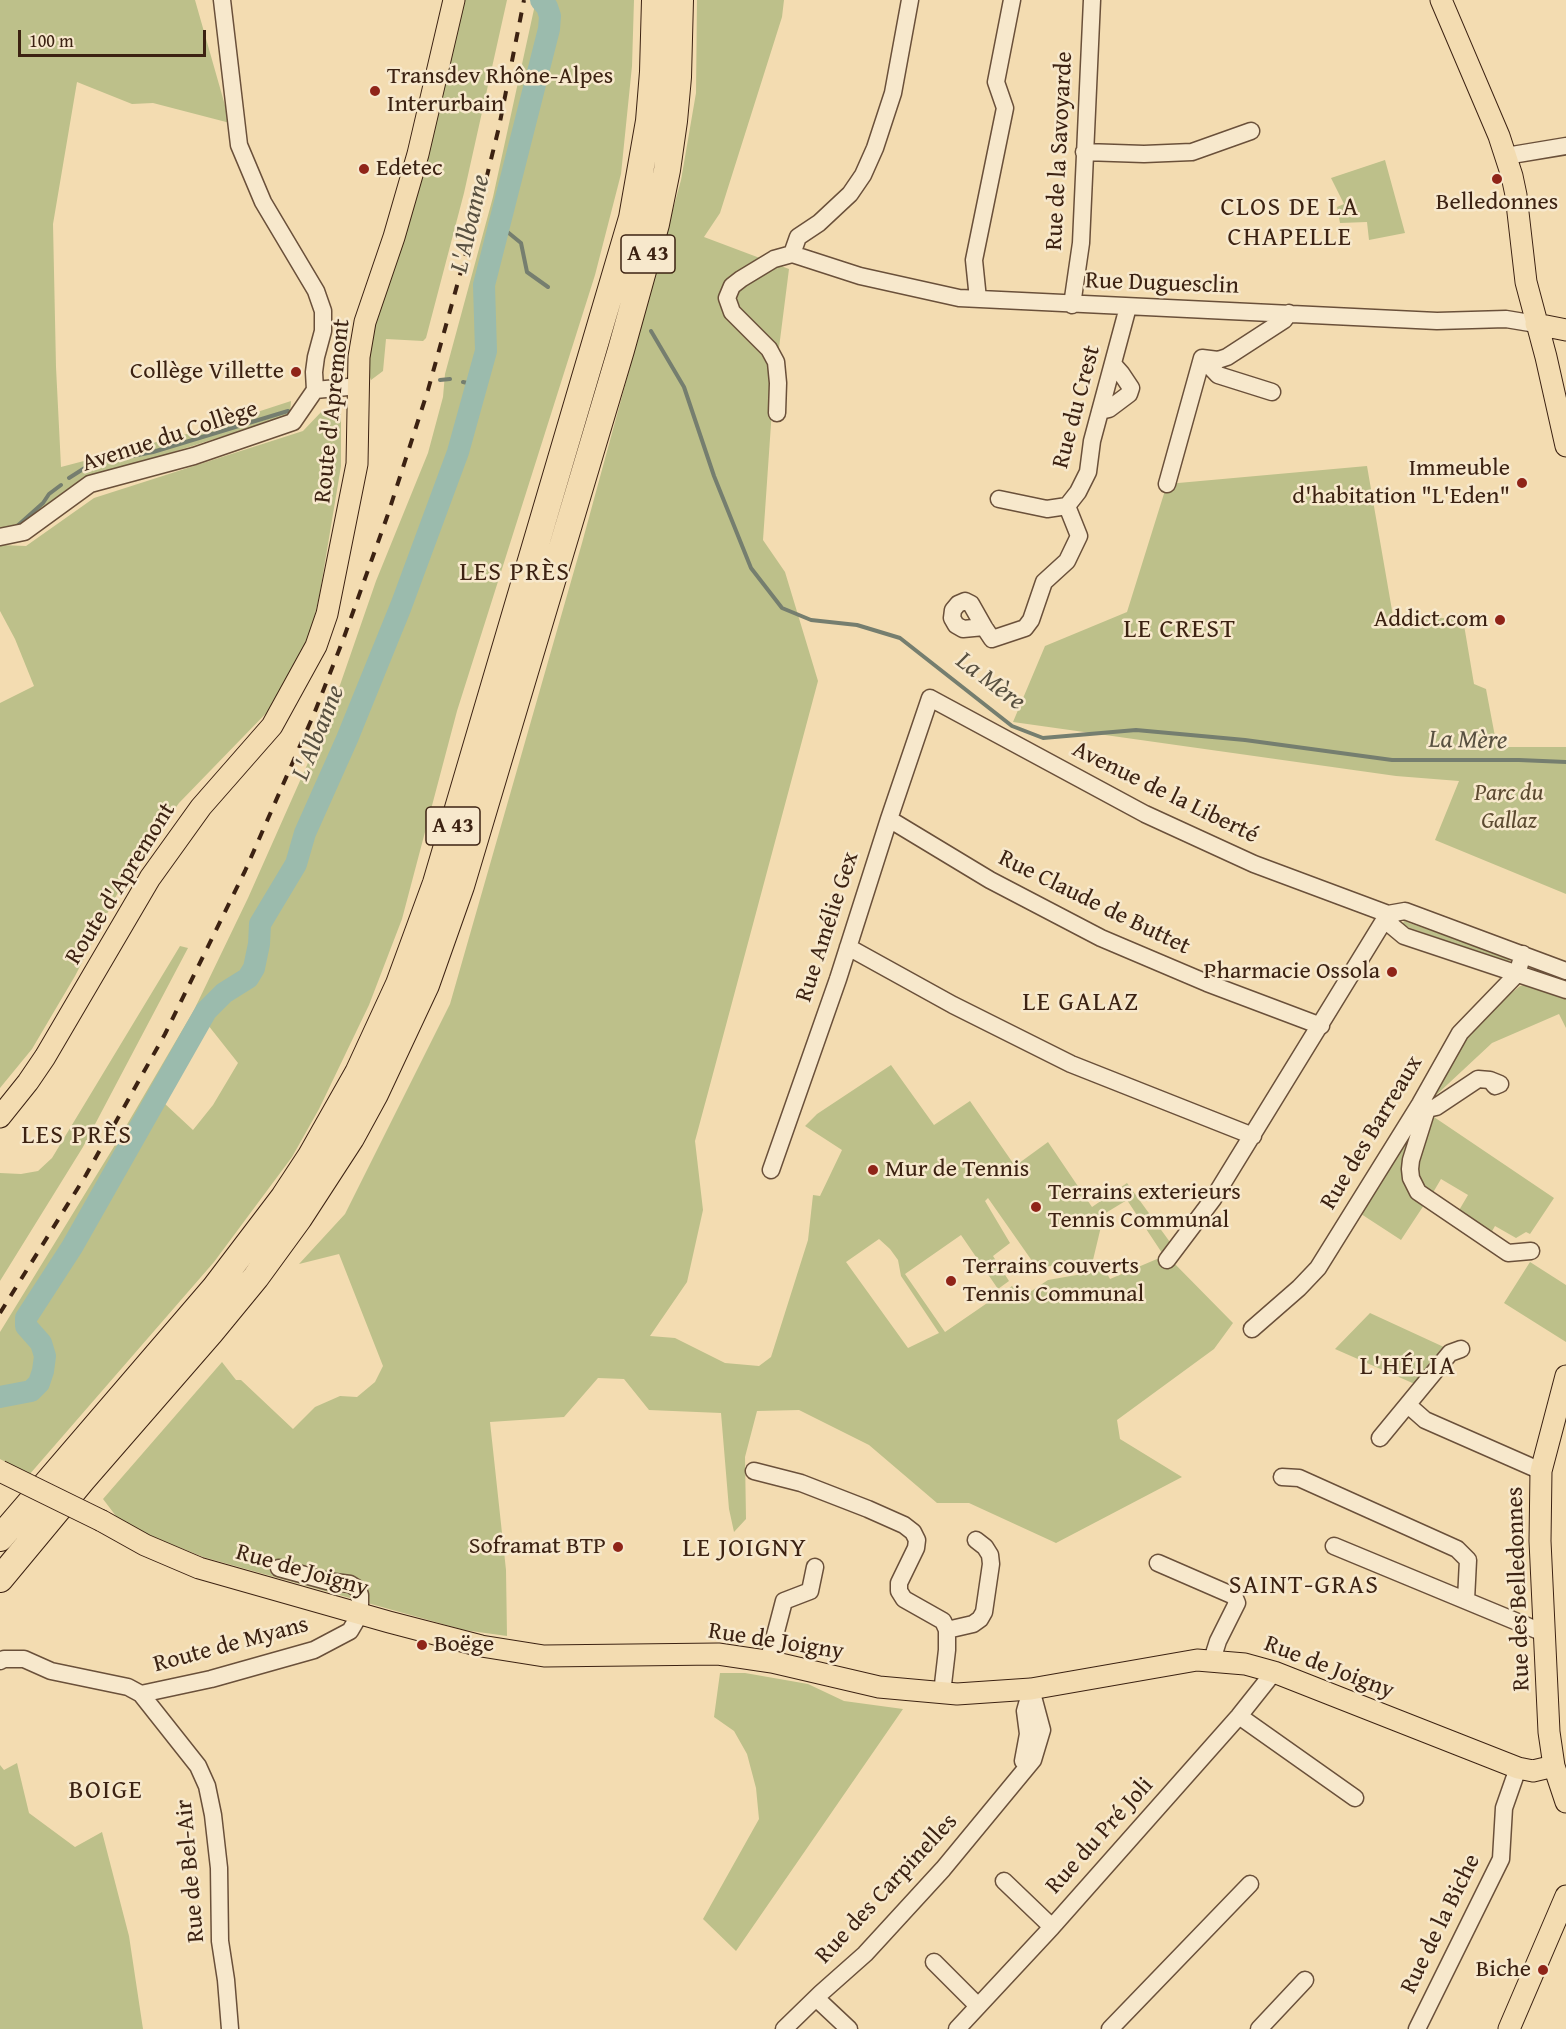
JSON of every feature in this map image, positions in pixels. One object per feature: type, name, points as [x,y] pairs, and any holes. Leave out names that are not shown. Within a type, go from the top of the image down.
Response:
[{"type":"highway","name":"A 43","points":[[0,1538],[214,1289],[284,1197],[316,1148],[358,1073],[399,984],[436,883],[626,241],[649,121],[655,0]]},
{"type":"highway","name":"A 43","points":[[0,1580],[75,1488],[221,1319],[300,1218],[351,1138],[375,1094],[426,985],[461,886],[618,361],[656,224],[674,121],[678,77],[680,0]]},
{"type":"main road","name":"Route d'Apremont","points":[[0,1117],[45,1057],[150,878],[201,807],[272,726],[316,646],[322,631],[357,464],[359,357],[365,322],[394,237],[418,154],[454,0]]},
{"type":"main road","points":[[1441,0],[1506,156],[1516,195],[1526,282],[1566,446]]},
{"type":"main road","points":[[1536,324],[1566,330]]},
{"type":"main road","name":"Route d'Apremont","points":[[0,1103],[39,1050],[140,869],[193,798],[266,722],[295,687]]},
{"type":"main road","name":"Rue des Belledonnes","points":[[1566,1376],[1541,1471],[1540,1541],[1549,1732],[1554,1766],[1566,1803]]},
{"type":"main road","name":"Rue de Joigny","points":[[0,1471],[146,1545],[199,1568],[481,1646],[544,1656],[718,1654],[768,1662],[879,1687],[957,1694],[1031,1689],[1153,1666],[1212,1660],[1245,1664],[1274,1672],[1518,1768],[1533,1772],[1554,1766]]},
{"type":"main road","points":[[1509,2029],[1566,1896]]},
{"type":"street","points":[[222,0],[239,145],[262,202],[316,291],[323,310],[322,331],[315,364],[315,390],[359,386]]},
{"type":"street","points":[[777,412],[776,362],[769,349],[732,312],[727,298],[732,286],[741,279],[774,259],[792,254],[798,237],[819,223],[850,194],[863,175],[875,148],[893,93],[910,0]]},
{"type":"street","points":[[978,299],[974,260],[1005,108],[996,82],[1012,0]]},
{"type":"street","name":"Rue de la Savoyarde","points":[[1072,304],[1081,243],[1092,0]]},
{"type":"street","points":[[1084,152],[1144,154],[1192,152],[1251,131]]},
{"type":"street","points":[[1506,156],[1566,146]]},
{"type":"street","name":"Rue Duguesclin","points":[[792,254],[860,276],[959,298],[1437,321],[1506,320],[1536,324]]},
{"type":"street","name":"Rue du Crest","points":[[984,627],[992,639],[1025,628],[1031,620],[1044,582],[1067,561],[1079,536],[1067,506],[1078,492],[1088,472],[1092,441],[1128,307]]},
{"type":"street","points":[[1202,358],[1218,360],[1227,357],[1284,320],[1289,314]]},
{"type":"street","points":[[1202,358],[1218,375],[1272,392]]},
{"type":"street","points":[[1167,484],[1202,358]]},
{"type":"street","points":[[1100,411],[1109,409],[1129,394],[1131,388],[1113,364]]},
{"type":"street","name":"Avenue du Collège","points":[[0,537],[24,532],[90,484],[194,456],[293,422],[315,390]]},
{"type":"street","points":[[999,499],[1047,509],[1067,506]]},
{"type":"street","name":"Rue Amélie Gex","points":[[771,1170],[930,698]]},
{"type":"street","name":"Avenue de la Liberté","points":[[930,698],[1145,814],[1254,864],[1388,914],[1405,910],[1566,971]]},
{"type":"street","name":"Rue Claude de Buttet","points":[[888,819],[990,880],[1101,938],[1207,983],[1321,1026]]},
{"type":"street","points":[[1388,914],[1392,926],[1404,936],[1566,990]]},
{"type":"street","points":[[1167,1260],[1213,1199],[1388,914]]},
{"type":"street","points":[[848,947],[953,1005],[1071,1064],[1252,1136]]},
{"type":"street","name":"Rue des Barreaux","points":[[1252,1329],[1318,1268],[1423,1106],[1460,1033],[1517,974],[1523,954]]},
{"type":"street","points":[[1490,1080],[1478,1079],[1436,1107],[1423,1106],[1411,1160],[1411,1178],[1418,1192],[1508,1253],[1531,1251]]},
{"type":"street","points":[[1380,1438],[1450,1353],[1461,1349]]},
{"type":"street","points":[[1408,1405],[1425,1420],[1541,1471]]},
{"type":"street","points":[[754,1471],[801,1483],[868,1509],[904,1525],[913,1532],[916,1548],[899,1582],[899,1592],[904,1599],[943,1622],[946,1630],[947,1650],[942,1693]]},
{"type":"street","points":[[1282,1477],[1299,1478],[1457,1549],[1467,1560],[1466,1600]]},
{"type":"street","points":[[946,1630],[974,1624],[984,1612],[991,1563],[990,1555],[985,1547],[976,1540]]},
{"type":"street","points":[[1334,1546],[1544,1633]]},
{"type":"street","points":[[1158,1563],[1234,1596],[1237,1603],[1218,1641],[1212,1660]]},
{"type":"street","points":[[768,1662],[784,1601],[810,1591],[816,1567]]},
{"type":"street","points":[[279,1568],[327,1581],[350,1584],[358,1589],[360,1595],[360,1614]]},
{"type":"street","name":"Route de Myans","points":[[0,1661],[24,1659],[51,1671],[128,1687],[141,1694],[211,1679],[314,1650],[350,1631],[360,1614]]},
{"type":"street","name":"Rue du Pré Joli","points":[[957,2029],[1052,1927],[1239,1716],[1274,1672]]},
{"type":"street","name":"Rue des Carpinelles","points":[[784,2029],[865,1954],[943,1869],[1019,1777],[1028,1734],[1025,1711],[1031,1689]]},
{"type":"street","name":"Rue de Bel-Air","points":[[141,1694],[198,1766],[207,1786],[219,1868],[220,1941],[230,2029]]},
{"type":"street","points":[[1239,1716],[1355,1798]]},
{"type":"street","name":"Rue de la Biche","points":[[1417,2029],[1501,1859],[1504,1808],[1518,1768]]},
{"type":"street","points":[[1004,1881],[1052,1927]]},
{"type":"street","points":[[1110,2029],[1250,1884]]},
{"type":"street","points":[[934,1962],[978,2006]]},
{"type":"street","points":[[1260,2029],[1305,1980]]},
{"type":"street","points":[[816,1998],[849,2029]]},
{"type":"green space","points":[[0,0],[195,0],[230,123],[153,103],[132,104],[77,82],[53,224],[61,467],[202,430],[291,401],[290,415],[107,473],[22,523],[0,528]]},
{"type":"green space","points":[[460,0],[507,0],[464,193],[426,338],[423,341],[386,339],[383,371],[371,380],[366,366],[384,282]]},
{"type":"green space","points":[[536,0],[634,0],[632,66],[621,174],[595,275],[457,711],[402,919],[369,1005],[319,1109],[292,1157],[214,1262],[29,1475],[0,1459],[0,1332],[115,1145],[194,1010],[248,898],[331,711],[376,581],[428,453],[443,397],[445,374],[493,197]],"holes":[[[208,1025],[238,1063],[213,1105],[193,1130],[164,1103]]]},
{"type":"green space","points":[[697,0],[784,0],[782,17],[720,213],[704,237],[789,269],[773,395],[763,540],[785,572],[818,681],[695,1141],[703,1210],[687,1282],[650,1336],[675,1338],[725,1363],[759,1366],[771,1357],[808,1240],[813,1195],[820,1196],[842,1150],[805,1126],[817,1114],[891,1065],[934,1125],[970,1101],[1015,1166],[1048,1142],[1092,1207],[1127,1183],[1175,1249],[1169,1258],[1233,1323],[1214,1349],[1117,1420],[1120,1439],[1182,1477],[1056,1543],[969,1503],[937,1503],[869,1445],[799,1410],[757,1411],[745,1457],[746,1519],[734,1532],[729,1509],[721,1413],[649,1410],[624,1379],[598,1378],[564,1417],[490,1422],[506,1570],[507,1636],[464,1630],[203,1557],[122,1524],[103,1499],[222,1362],[236,1380],[241,1380],[293,1429],[315,1407],[340,1396],[357,1397],[375,1382],[383,1366],[339,1254],[299,1264],[345,1214],[450,1004],[582,543],[681,180],[696,93]],"holes":[[[988,1198],[1037,1268],[1093,1260],[1104,1214],[1127,1200],[1164,1256],[1110,1279],[1105,1270],[1048,1280],[1021,1298],[1012,1286],[945,1332],[905,1274],[961,1235],[998,1289],[1009,1281],[993,1256],[1010,1243],[985,1201]],[[879,1239],[898,1260],[901,1276],[939,1333],[908,1348],[846,1262]]]},
{"type":"green space","points":[[1385,160],[1405,233],[1369,240],[1367,222],[1340,223],[1337,207],[1344,204],[1331,178]]},
{"type":"green space","points":[[323,410],[341,414],[341,466],[320,592],[309,642],[275,704],[179,803],[126,877],[75,976],[32,1049],[0,1088],[0,703],[34,686],[15,639],[0,611],[0,545],[26,546],[94,498],[303,431]]},
{"type":"green space","name":"Parc du Gallaz","points":[[1367,466],[1393,616],[1463,619],[1474,684],[1486,689],[1497,747],[1566,747],[1566,894],[1435,840],[1459,781],[1396,776],[1013,722],[1045,646],[1127,612],[1167,484]]},
{"type":"green space","points":[[1404,921],[1510,959],[1509,963],[1402,925]]},
{"type":"green space","points":[[180,946],[188,948],[83,1147],[0,1281],[0,1173],[21,1174],[38,1171],[52,1158]]},
{"type":"green space","points":[[1525,985],[1566,997],[1566,1028],[1559,1014],[1492,1043],[1433,1098],[1431,1097],[1466,1039],[1509,995],[1520,986]]},
{"type":"green space","points":[[1418,1112],[1407,1159],[1424,1205],[1401,1240],[1358,1212]]},
{"type":"green space","points":[[1431,1115],[1554,1198],[1530,1234],[1526,1232],[1516,1238],[1495,1226],[1491,1233],[1458,1212],[1468,1195],[1441,1179],[1431,1196],[1421,1183],[1417,1170]]},
{"type":"green space","points":[[1530,1262],[1566,1285],[1566,1342],[1504,1303]]},
{"type":"green space","points":[[1370,1313],[1446,1348],[1417,1385],[1335,1349]]},
{"type":"green space","points":[[720,1673],[745,1673],[808,1684],[844,1701],[903,1709],[736,1951],[703,1919],[759,1819],[756,1788],[747,1754],[734,1731],[714,1717]]},
{"type":"green space","points":[[17,1763],[29,1813],[75,1847],[102,1832],[129,1936],[143,2029],[0,2029],[0,1765],[4,1770]]},
{"type":"waterway","name":"L'Albanne","points":[[0,1397],[31,1391],[39,1383],[45,1356],[41,1343],[26,1326],[26,1318],[72,1247],[206,1011],[224,993],[248,978],[254,968],[260,924],[296,864],[305,833],[347,739],[401,606],[458,452],[486,351],[484,285],[549,29],[550,16],[541,0]]},
{"type":"waterway","points":[[499,225],[521,243],[527,272],[548,287]]},
{"type":"waterway","name":"La Mère","points":[[651,331],[684,387],[714,476],[751,568],[782,608],[811,620],[857,625],[900,638],[1012,726],[1043,738],[1136,730],[1245,740],[1392,760],[1566,762]]},
{"type":"waterway","points":[[440,380],[450,379]]},
{"type":"waterway","points":[[463,382],[477,385]]},
{"type":"waterway","points":[[69,478],[91,464],[153,452],[288,411]]},
{"type":"waterway","points":[[15,528],[61,485]]},
{"type":"railway","points":[[0,1313],[86,1175],[165,1034],[245,871],[314,714],[387,517],[428,390],[483,192],[499,127],[524,0]]},
{"type":"place","name":"Transdev Rhône-Alpes Interurbain","points":[[375,91]]},
{"type":"place","name":"Edetec","points":[[364,169]]},
{"type":"place","name":"Belledonnes","points":[[1497,179]]},
{"type":"place","name":"Collège Villette","points":[[296,372]]},
{"type":"place","name":"Immeuble d'habitation \"L'Eden\"","points":[[1522,483]]},
{"type":"place","name":"Addict.com","points":[[1500,620]]},
{"type":"place","name":"Pharmacie Ossola","points":[[1392,972]]},
{"type":"place","name":"Mur de Tennis","points":[[873,1170]]},
{"type":"place","name":"Terrains exterieurs Tennis Communal","points":[[1036,1207]]},
{"type":"place","name":"Terrains couverts Tennis Communal","points":[[951,1281]]},
{"type":"place","name":"Soframat BTP","points":[[618,1547]]},
{"type":"place","name":"Boëge","points":[[422,1645]]},
{"type":"place","name":"Biche","points":[[1543,1970]]},
{"type":"district","name":"CLOS DE LA CHAPELLE","points":[[1290,223]]},
{"type":"district","name":"LES PRÈS","points":[[515,573]]},
{"type":"district","name":"LE CREST","points":[[1180,630]]},
{"type":"district","name":"LE GALAZ","points":[[1081,1003]]},
{"type":"district","name":"LES PRÈS","points":[[77,1136]]},
{"type":"district","name":"L'HÉLIA","points":[[1408,1367]]},
{"type":"district","name":"LE JOIGNY","points":[[745,1549]]},
{"type":"district","name":"SAINT-GRAS","points":[[1304,1586]]},
{"type":"district","name":"BOIGE","points":[[106,1791]]}]
